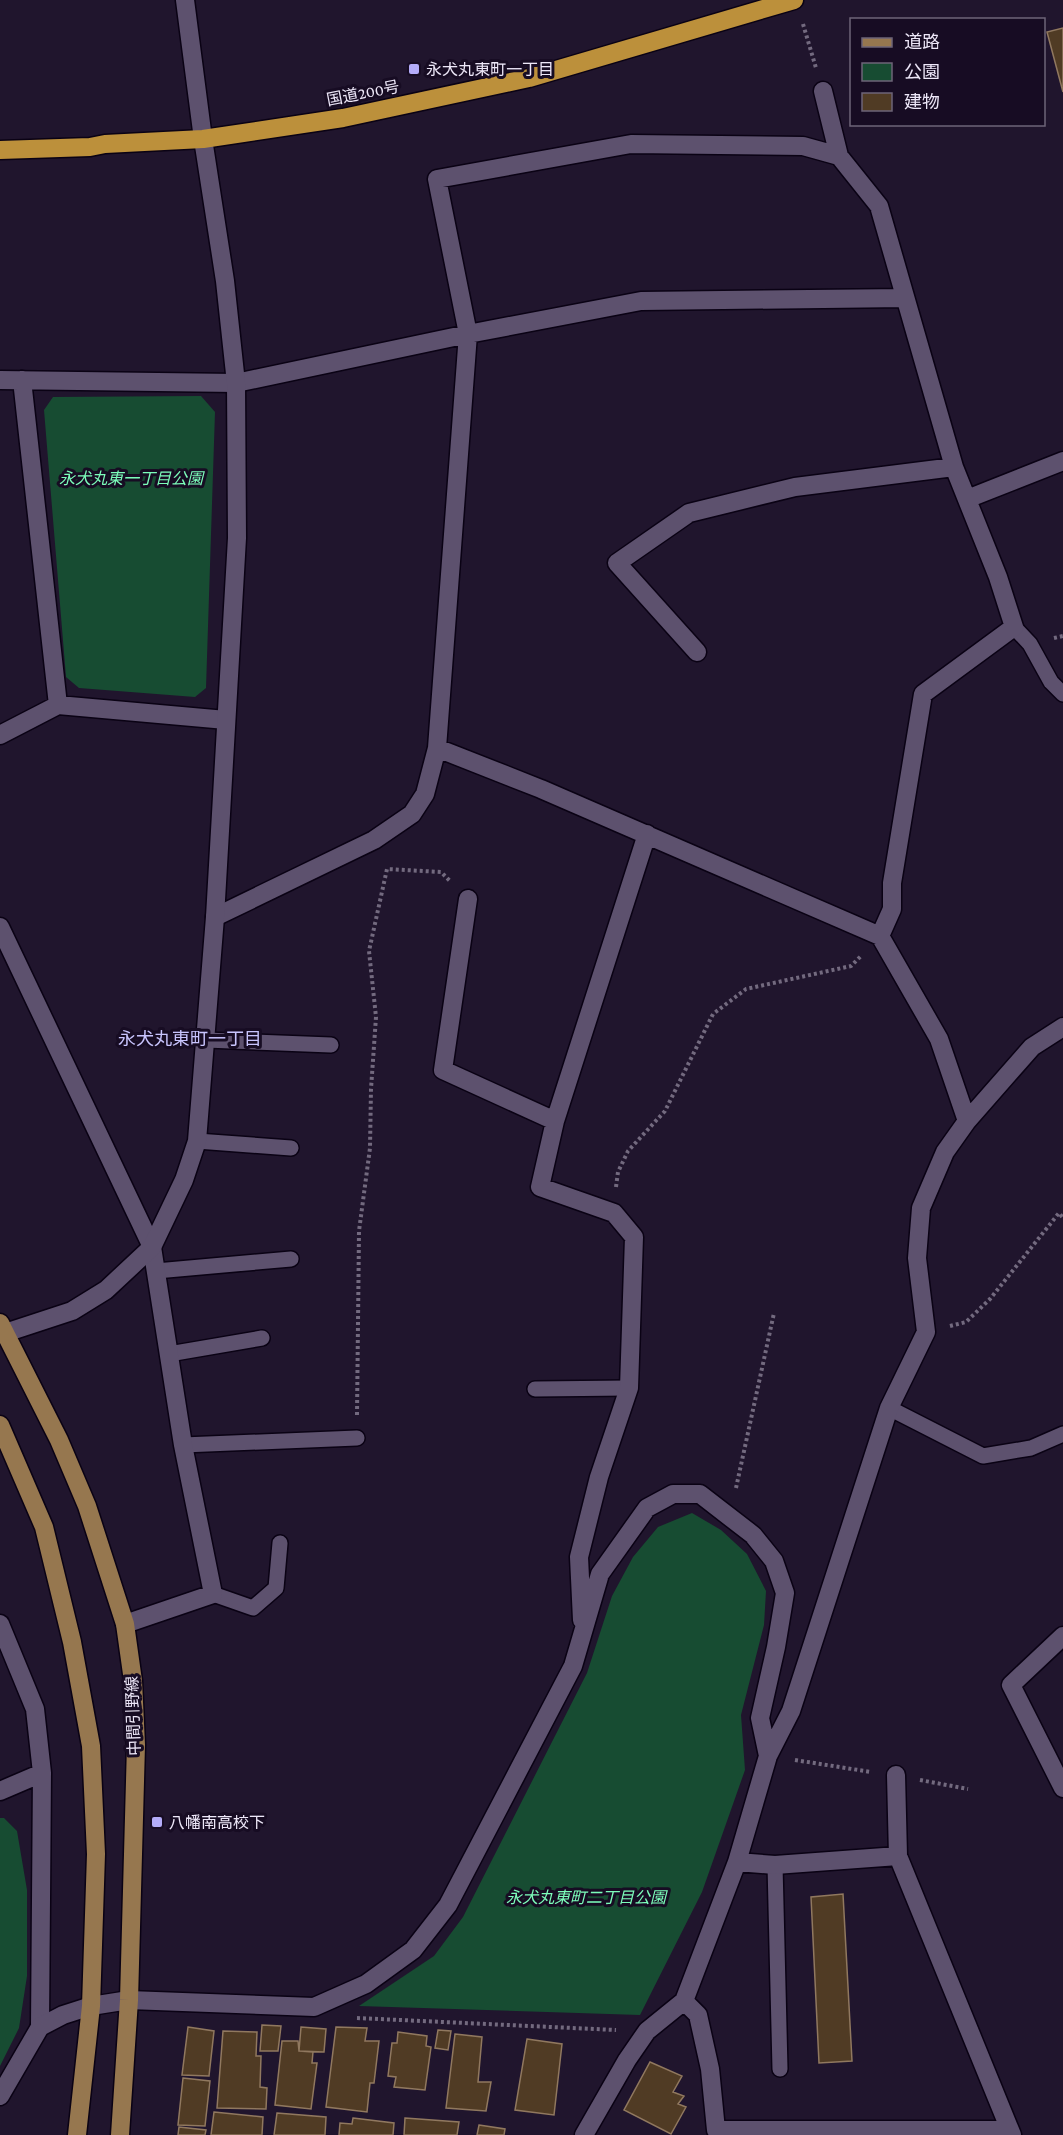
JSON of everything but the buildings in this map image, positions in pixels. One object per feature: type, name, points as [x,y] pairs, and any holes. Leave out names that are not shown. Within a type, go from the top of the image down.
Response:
[{"type":"highway","name":"国道200号","points":[[0,150],[90,147],[105,144],[203,139],[343,118],[529,78],[794,0]]},
{"type":"main road","name":"中間引野線","points":[[2,1330],[59,1440],[87,1506],[126,1624],[133,1681],[136,1745],[129,2000],[120,2135]]},
{"type":"main road","points":[[0,1425],[44,1527],[72,1642],[91,1746],[96,1854],[91,2006],[77,2135]]},
{"type":"street","points":[[2,1330],[72,1311],[106,1290],[152,1247],[184,1180],[197,1141],[215,917],[237,538],[236,383],[225,280],[203,139],[185,0]]},
{"type":"street","points":[[823,91],[839,156],[879,206],[954,467],[998,577],[1014,627],[923,694],[892,883],[892,909],[880,936]]},
{"type":"street","points":[[215,917],[374,840],[412,814],[425,794],[437,748],[468,334],[437,179],[631,144],[803,146],[839,156]]},
{"type":"street","points":[[0,380],[236,383],[468,334],[641,301],[905,298]]},
{"type":"street","points":[[22,380],[58,705]]},
{"type":"street","points":[[967,499],[1063,461]]},
{"type":"street","points":[[697,652],[617,563],[689,513],[795,487],[954,467]]},
{"type":"street","points":[[0,735],[58,705],[226,720]]},
{"type":"street","points":[[437,748],[542,789],[880,936],[939,1039],[967,1121]]},
{"type":"street","points":[[583,1636],[579,1557],[599,1477],[628,1388],[634,1237],[614,1213],[540,1187],[555,1121],[647,834]]},
{"type":"street","points":[[468,898],[442,1070],[555,1121]]},
{"type":"street","points":[[0,927],[152,1247],[183,1445],[213,1594],[126,1624]]},
{"type":"street","points":[[584,2135],[646,2031],[684,2001],[737,1862],[768,1756],[791,1711],[889,1408],[926,1332],[917,1257],[921,1208],[945,1152],[967,1121],[1032,1047],[1063,1027]]},
{"type":"street","points":[[40,2027],[63,2015],[91,2006],[129,2000],[314,2007],[366,1984],[412,1950],[448,1905],[573,1665],[600,1574],[647,1508],[673,1494],[700,1494],[753,1535],[774,1561],[785,1593],[760,1718],[768,1756]]},
{"type":"street","points":[[0,1624],[35,1709],[42,1773],[40,2027],[0,2096]]},
{"type":"street","points":[[1063,1636],[1011,1685],[1063,1788]]},
{"type":"street","points":[[0,1791],[42,1773]]},
{"type":"street","points":[[684,2001],[698,2015],[710,2068],[715,2133],[1011,2133],[898,1856],[896,1775]]},
{"type":"street","points":[[737,1862],[775,1865],[898,1856]]},
{"type":"lane","points":[[1014,627],[1030,644],[1051,682],[1063,694]]},
{"type":"lane","points":[[206,1040],[331,1046]]},
{"type":"lane","points":[[197,1141],[291,1148]]},
{"type":"lane","points":[[156,1271],[291,1259]]},
{"type":"lane","points":[[169,1354],[262,1338]]},
{"type":"lane","points":[[535,1389],[628,1388]]},
{"type":"lane","points":[[889,1408],[983,1456],[1031,1448],[1063,1434]]},
{"type":"lane","points":[[183,1445],[357,1438]]},
{"type":"lane","points":[[213,1594],[253,1608],[276,1588],[280,1543]]},
{"type":"lane","points":[[775,1865],[780,2069]]},
{"type":"path","points":[[803,23],[823,91]]},
{"type":"path","points":[[357,1438],[359,1232],[370,1148],[376,1017],[369,951],[387,869],[441,872],[468,898]]},
{"type":"path","points":[[614,1213],[618,1172],[628,1151],[665,1111],[714,1014],[746,989],[851,966],[880,936]]},
{"type":"path","points":[[926,1332],[966,1322],[990,1299],[1059,1213],[1063,1218]]},
{"type":"path","points":[[730,1516],[774,1313]]},
{"type":"path","points":[[314,2007],[349,2018],[646,2031]]},
{"type":"green space","name":"永犬丸東一丁目公園","points":[[201,396],[215,412],[206,688],[195,697],[79,688],[66,677],[44,410],[53,397]]},
{"type":"green space","name":"永犬丸東町二丁目公園","points":[[692,1513],[721,1530],[747,1554],[766,1591],[764,1625],[741,1715],[745,1770],[702,1892],[640,2015],[359,2006],[434,1956],[463,1917],[587,1673],[612,1596],[633,1557],[658,1527]]},
{"type":"green space","points":[[0,1818],[4,1818],[17,1831],[27,1890],[27,1976],[19,2028],[0,2066]]},
{"type":"place","name":"永犬丸東町一丁目","points":[[414,69]]},
{"type":"place","name":"八幡南高校下","points":[[157,1822]]},
{"type":"district","name":"永犬丸東町一丁目","points":[[190,1039]]}]
